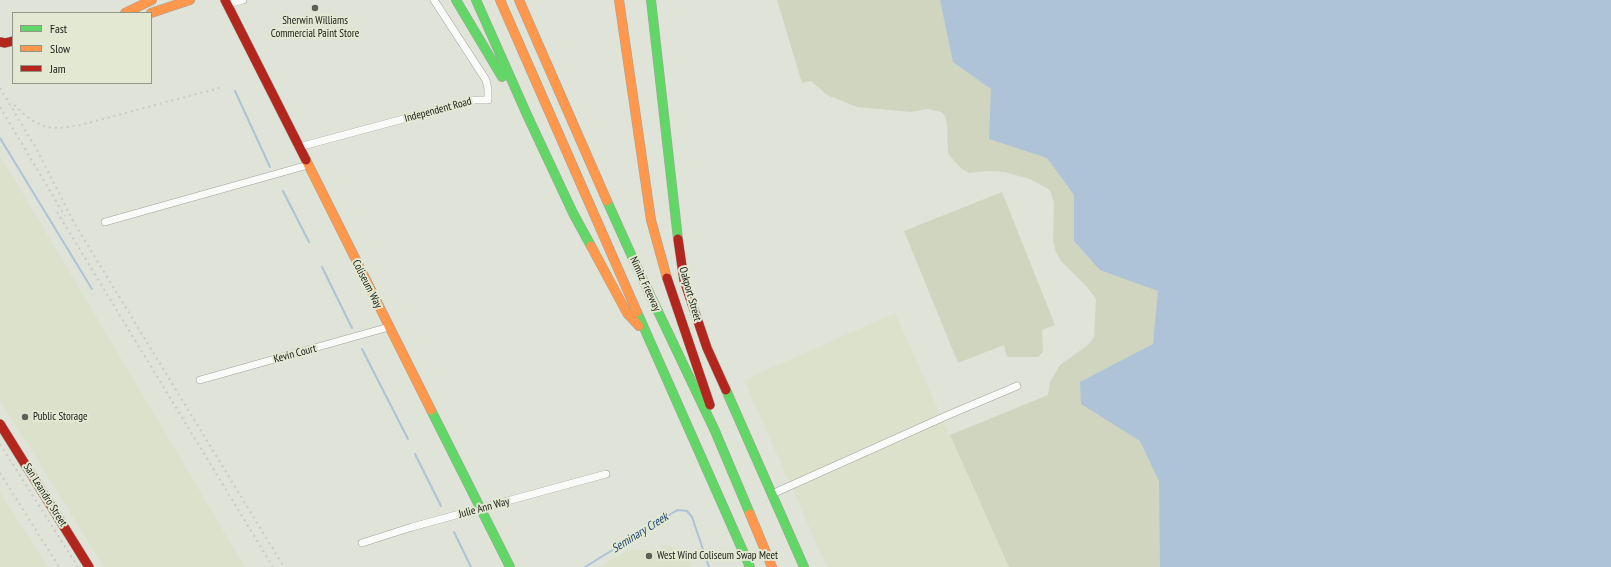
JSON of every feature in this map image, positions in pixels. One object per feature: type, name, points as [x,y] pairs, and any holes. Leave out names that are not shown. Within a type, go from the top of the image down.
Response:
[{"type":"main road","points":[[127,12],[152,0]]},
{"type":"main road","points":[[152,13],[190,0]]},
{"type":"main road","points":[[456,0],[510,91],[528,117]]},
{"type":"main road","points":[[476,0],[573,213],[626,313],[646,334]]},
{"type":"main road","name":"Nimitz Freeway","points":[[500,0],[750,567]]},
{"type":"main road","name":"Nimitz Freeway","points":[[519,0],[634,261],[714,431],[772,567]]},
{"type":"main road","points":[[619,0],[651,220],[666,276],[708,397],[714,431]]},
{"type":"main road","name":"Oakport Street","points":[[651,0],[684,280],[707,348],[804,567]]},
{"type":"main road","name":"Coliseum Way","points":[[226,2],[510,567]]},
{"type":"main road","name":"San Leandro Street","points":[[0,424],[89,567]]},
{"type":"street","points":[[226,2],[243,0]]},
{"type":"street","name":"Independent Road","points":[[299,147],[474,100],[488,100],[486,80],[434,0]]},
{"type":"street","points":[[105,222],[308,165]]},
{"type":"street","name":"Kevin Court","points":[[200,380],[390,327]]},
{"type":"street","points":[[772,494],[1017,386]]},
{"type":"street","name":"Julie Ann Way","points":[[362,543],[412,527],[606,474]]},
{"type":"shaded area","points":[[777,0],[1611,0],[1611,567],[1009,567],[950,435],[1048,395],[1050,382],[1060,365],[1088,345],[1094,337],[1096,299],[1087,287],[1061,261],[1056,252],[1053,242],[1054,203],[1050,190],[1030,179],[1004,172],[986,171],[969,173],[961,168],[948,154],[947,124],[945,116],[941,112],[928,109],[911,112],[857,107],[827,95],[811,81],[802,83]]},
{"type":"shaded area","points":[[0,156],[245,567],[104,567],[0,400]]},
{"type":"shaded area","points":[[1002,192],[1055,325],[1042,330],[1043,352],[1038,357],[1007,357],[1004,345],[958,363],[904,231]]},
{"type":"shaded area","points":[[895,313],[1009,567],[827,567],[744,380]]},
{"type":"shaded area","points":[[0,492],[48,567],[0,567]]},
{"type":"shaded area","name":"West Wind Coliseum Swap Meet","points":[[662,545],[675,547],[673,555],[687,557],[691,567],[599,567],[629,549],[660,552]]},
{"type":"water","points":[[940,0],[1611,0],[1611,567],[1160,567],[1159,481],[1140,441],[1081,404],[1080,382],[1153,344],[1158,291],[1100,270],[1074,241],[1074,195],[1047,158],[989,139],[991,89],[953,62]]},
{"type":"waterway","points":[[235,91],[270,167]]},
{"type":"waterway","points":[[0,138],[92,289]]},
{"type":"waterway","points":[[283,191],[309,242]]},
{"type":"waterway","points":[[322,267],[352,328]]},
{"type":"waterway","points":[[362,349],[408,439]]},
{"type":"waterway","points":[[415,454],[441,506]]},
{"type":"waterway","name":"Seminary Creek","points":[[585,567],[678,510],[687,511],[692,517],[709,567]]},
{"type":"waterway","points":[[454,532],[471,567]]},
{"type":"railway","points":[[14,105],[33,121],[46,127],[60,128],[80,125],[223,87]]},
{"type":"railway","points":[[0,88],[36,148],[73,221],[284,567]]},
{"type":"railway","points":[[0,107],[65,216]]},
{"type":"railway","points":[[57,212],[273,567]]},
{"type":"railway","points":[[0,444],[78,567]]},
{"type":"railway","points":[[0,473],[59,567]]},
{"type":"traffic: fast","points":[[456,0],[502,77]]},
{"type":"traffic: fast","points":[[476,0],[528,117],[573,213],[591,246]]},
{"type":"traffic: fast","points":[[651,0],[678,239]]},
{"type":"traffic: fast","points":[[607,201],[715,431],[750,514]]},
{"type":"traffic: fast","points":[[637,312],[750,567]]},
{"type":"traffic: fast","points":[[726,390],[804,567]]},
{"type":"traffic: fast","points":[[431,410],[510,567]]},
{"type":"traffic: slow","points":[[127,12],[152,0]]},
{"type":"traffic: slow","points":[[152,13],[190,0]]},
{"type":"traffic: slow","points":[[500,0],[637,312]]},
{"type":"traffic: slow","points":[[519,0],[607,201]]},
{"type":"traffic: slow","points":[[619,0],[651,220],[667,278]]},
{"type":"traffic: slow","points":[[306,160],[431,410]]},
{"type":"traffic: slow","points":[[591,246],[627,313],[639,326]]},
{"type":"traffic: slow","points":[[750,514],[772,567]]},
{"type":"traffic: jam","points":[[225,0],[306,160]]},
{"type":"traffic: jam","points":[[0,42],[5,43],[12,41]]},
{"type":"traffic: jam","points":[[678,239],[684,280],[707,348],[726,390]]},
{"type":"traffic: jam","points":[[667,278],[710,405]]},
{"type":"traffic: jam","points":[[0,424],[89,567]]},
{"type":"place","name":"Sherwin Williams Commercial Paint Store","points":[[315,8]]},
{"type":"place","name":"Public Storage","points":[[25,417]]},
{"type":"place","name":"West Wind Coliseum Swap Meet","points":[[649,556]]}]
